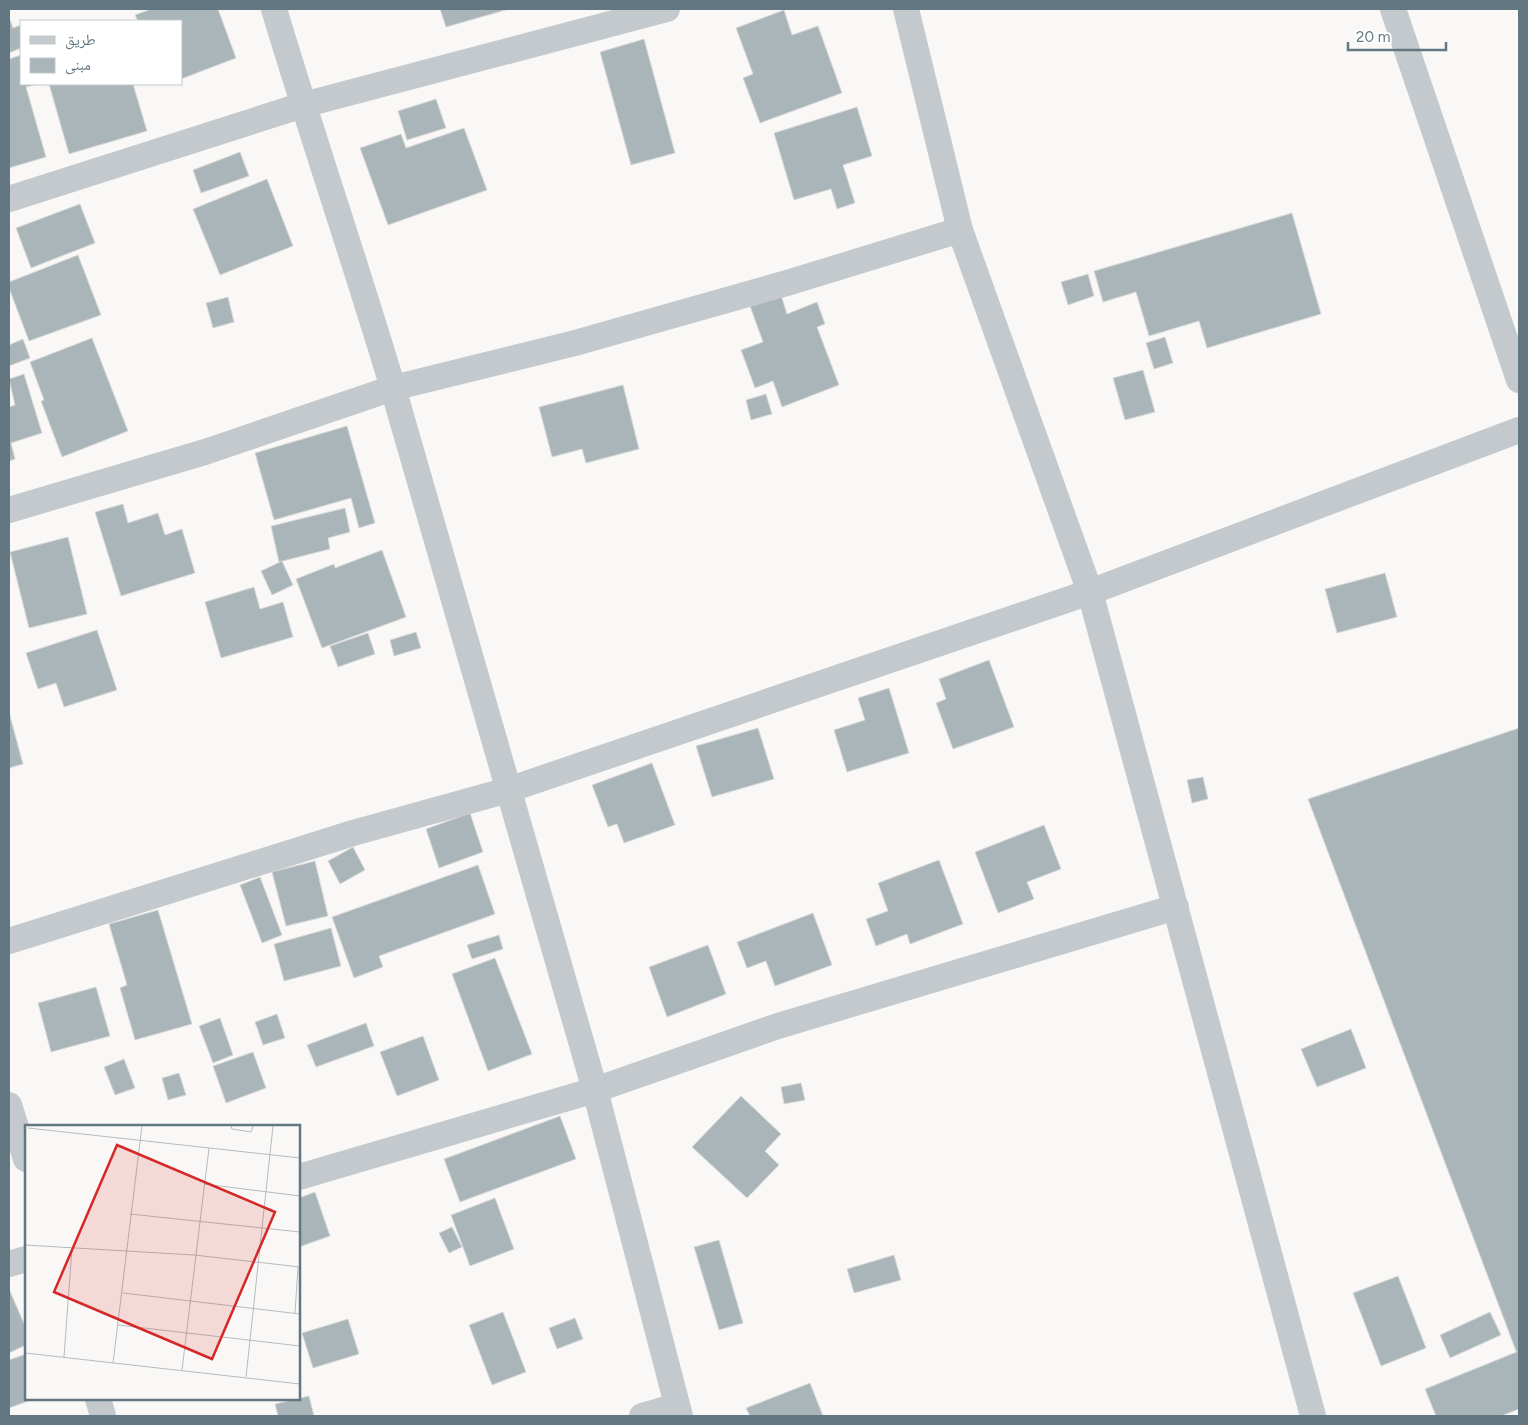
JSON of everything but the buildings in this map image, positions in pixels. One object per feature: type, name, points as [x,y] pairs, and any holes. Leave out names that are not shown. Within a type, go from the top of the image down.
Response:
[{"type":"street","points":[[274,9],[393,388],[595,1090],[678,1411],[642,1416]]},
{"type":"street","points":[[9,199],[303,106],[667,9]]},
{"type":"street","points":[[906,9],[960,230],[1090,592],[1313,1416]]},
{"type":"street","points":[[1393,9],[1519,380]]},
{"type":"street","points":[[9,510],[205,452],[393,388],[575,343],[787,283],[960,230]]},
{"type":"street","points":[[9,941],[353,832],[508,790],[1090,592],[1519,430]]},
{"type":"street","points":[[300,1177],[595,1090],[778,1026],[1176,907]]},
{"type":"street","points":[[9,1105],[25,1156]]},
{"type":"street","points":[[9,1264],[25,1259]]},
{"type":"street","points":[[98,1400],[103,1416]]}]
